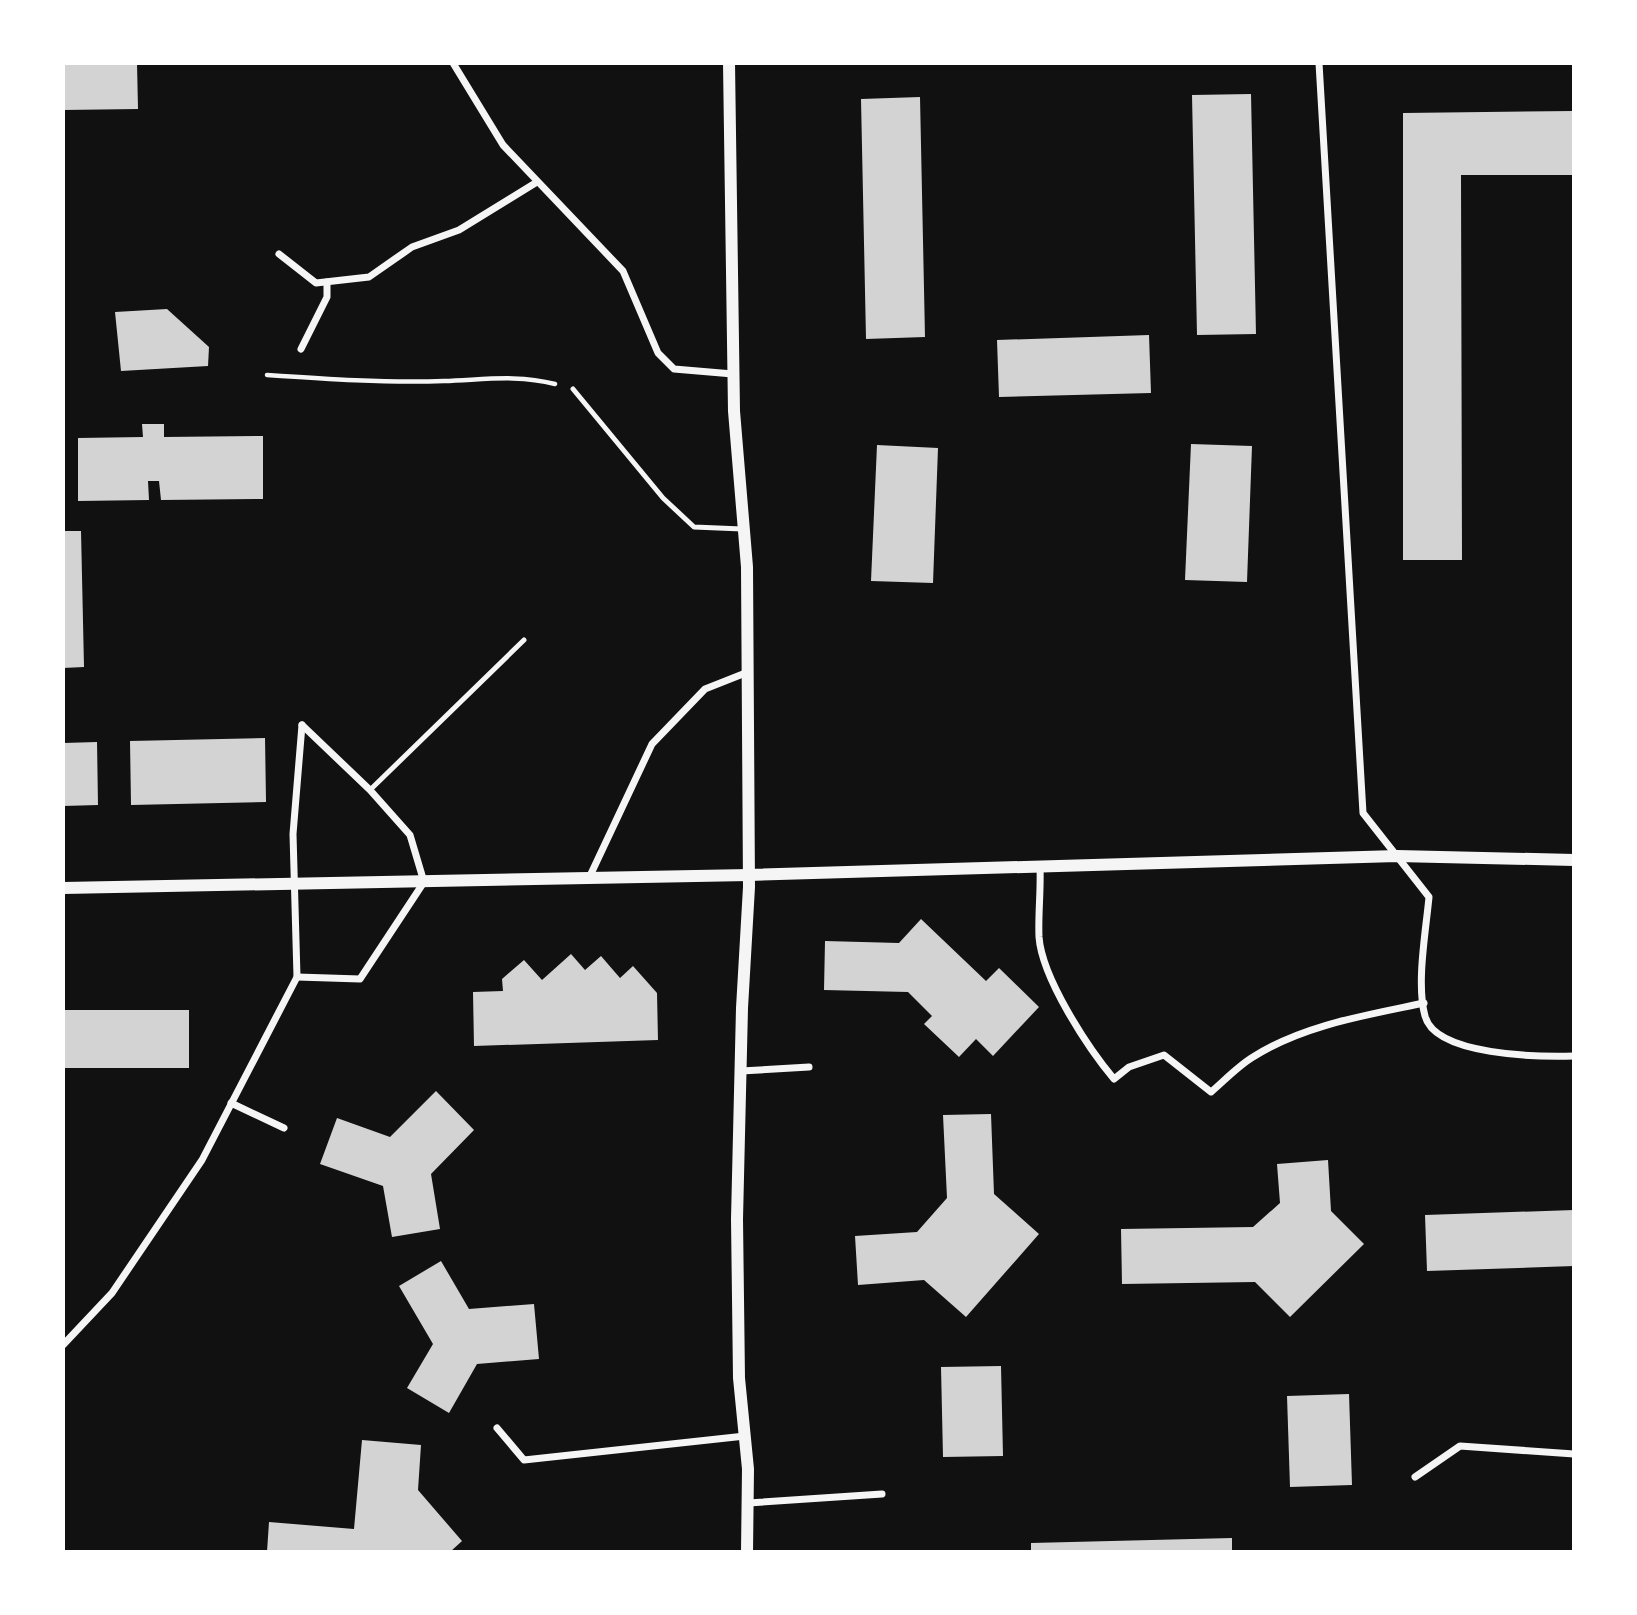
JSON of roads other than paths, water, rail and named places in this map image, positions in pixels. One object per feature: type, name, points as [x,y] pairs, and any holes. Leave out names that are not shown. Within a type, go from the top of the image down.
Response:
[{"type":"street","points":[[453,63],[503,145],[623,271],[658,353],[674,369],[733,374]]},
{"type":"street","points":[[729,63],[733,374],[744,529],[748,672],[749,875],[737,1219],[739,1378],[745,1436],[747,1552]]},
{"type":"street","points":[[1319,63],[1363,813],[1429,897],[1425,1018],[1444,1040],[1524,1058],[1574,1056]]},
{"type":"street","points":[[279,254],[316,283],[369,277],[412,247],[459,230],[537,182]]},
{"type":"street","points":[[302,349],[327,297],[327,282]]},
{"type":"street","points":[[589,878],[652,744],[705,689],[748,672]]},
{"type":"street","points":[[63,1345],[113,1293],[202,1160],[297,977],[292,884],[302,725],[370,790],[410,835],[424,882]]},
{"type":"street","points":[[63,888],[749,875],[1397,856],[1574,860]]},
{"type":"street","points":[[1040,867],[1039,938],[1045,964],[1089,1050],[1114,1079],[1129,1067],[1164,1055],[1211,1092],[1250,1058],[1275,1044],[1354,1017],[1424,1003]]},
{"type":"street","points":[[297,977],[360,979],[424,882]]},
{"type":"street","points":[[741,1071],[809,1067]]},
{"type":"street","points":[[231,1103],[285,1128]]},
{"type":"street","points":[[497,1428],[524,1460],[745,1436]]},
{"type":"street","points":[[1415,1477],[1460,1446],[1574,1454]]},
{"type":"street","points":[[748,1503],[882,1494]]},
{"type":"lane","points":[[573,389],[663,498],[694,527],[744,529]]},
{"type":"lane","points":[[370,790],[524,640]]}]
